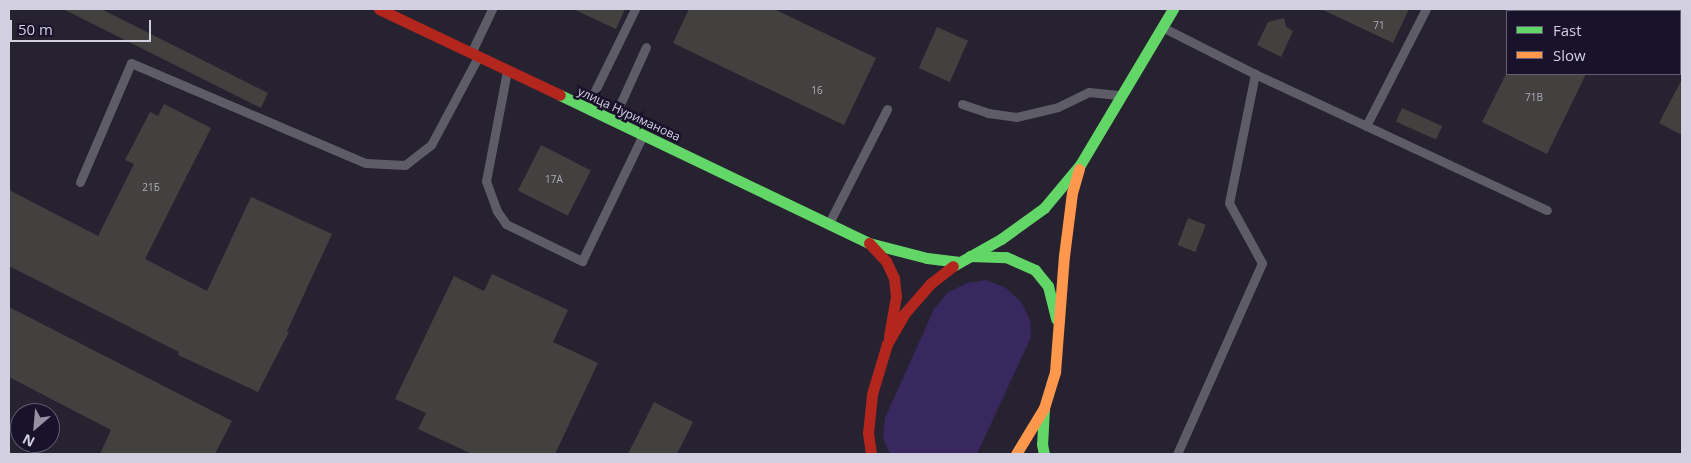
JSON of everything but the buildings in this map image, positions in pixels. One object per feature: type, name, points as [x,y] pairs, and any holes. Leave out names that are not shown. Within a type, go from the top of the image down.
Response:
[{"type":"main road","name":"улица Нуриманова","points":[[379,9],[612,122],[869,243]]},
{"type":"main road","points":[[887,344],[904,314],[916,299],[958,262],[1000,239],[1044,208],[1080,165],[1173,9]]},
{"type":"main road","points":[[1044,454],[1042,444],[1044,408],[1055,372],[1057,334],[1072,193],[1080,165]]},
{"type":"main road","points":[[869,243],[919,256],[958,262]]},
{"type":"main road","points":[[869,243],[886,261],[894,278],[896,296],[895,313],[876,377],[869,411],[868,433],[872,454]]},
{"type":"main road","points":[[970,256],[1006,257],[1034,270],[1043,277],[1051,294],[1056,315],[1057,334]]},
{"type":"main road","points":[[1016,454],[1044,408]]},
{"type":"lane","points":[[80,182],[131,63],[366,163],[405,165],[431,145],[475,55],[492,9]]},
{"type":"lane","points":[[586,109],[634,9]]},
{"type":"lane","points":[[1366,126],[1426,9]]},
{"type":"lane","points":[[1162,27],[1255,74],[1547,210]]},
{"type":"lane","points":[[612,122],[646,47]]},
{"type":"lane","points":[[508,71],[486,182],[497,211],[506,224],[582,261],[642,136]]},
{"type":"lane","points":[[1177,454],[1262,264],[1229,203],[1255,74]]},
{"type":"lane","points":[[962,104],[988,113],[1016,117],[1058,107],[1089,92],[1122,95]]},
{"type":"lane","points":[[829,223],[888,109]]},
{"type":"shaded area","points":[[986,280],[1006,288],[1022,303],[1030,320],[1031,337],[977,454],[890,454],[883,438],[885,418],[934,309],[947,293],[967,283]]},
{"type":"traffic: fast","points":[[953,266],[1001,239],[1044,208],[1080,165],[1173,9]]},
{"type":"traffic: fast","points":[[560,95],[869,243],[927,258],[958,262]]},
{"type":"traffic: fast","points":[[970,256],[1006,257],[1035,270],[1048,286],[1056,319]]},
{"type":"traffic: fast","points":[[1044,408],[1042,444],[1044,454]]},
{"type":"traffic: slow","points":[[1016,454],[1044,408],[1055,372],[1064,256],[1072,193],[1079,169]]},
{"type":"traffic: jam","points":[[379,9],[560,95]]},
{"type":"traffic: jam","points":[[869,243],[886,261],[894,278],[896,296],[889,336]]},
{"type":"traffic: jam","points":[[871,454],[868,433],[872,394],[887,344],[904,314],[930,284],[953,266]]}]
